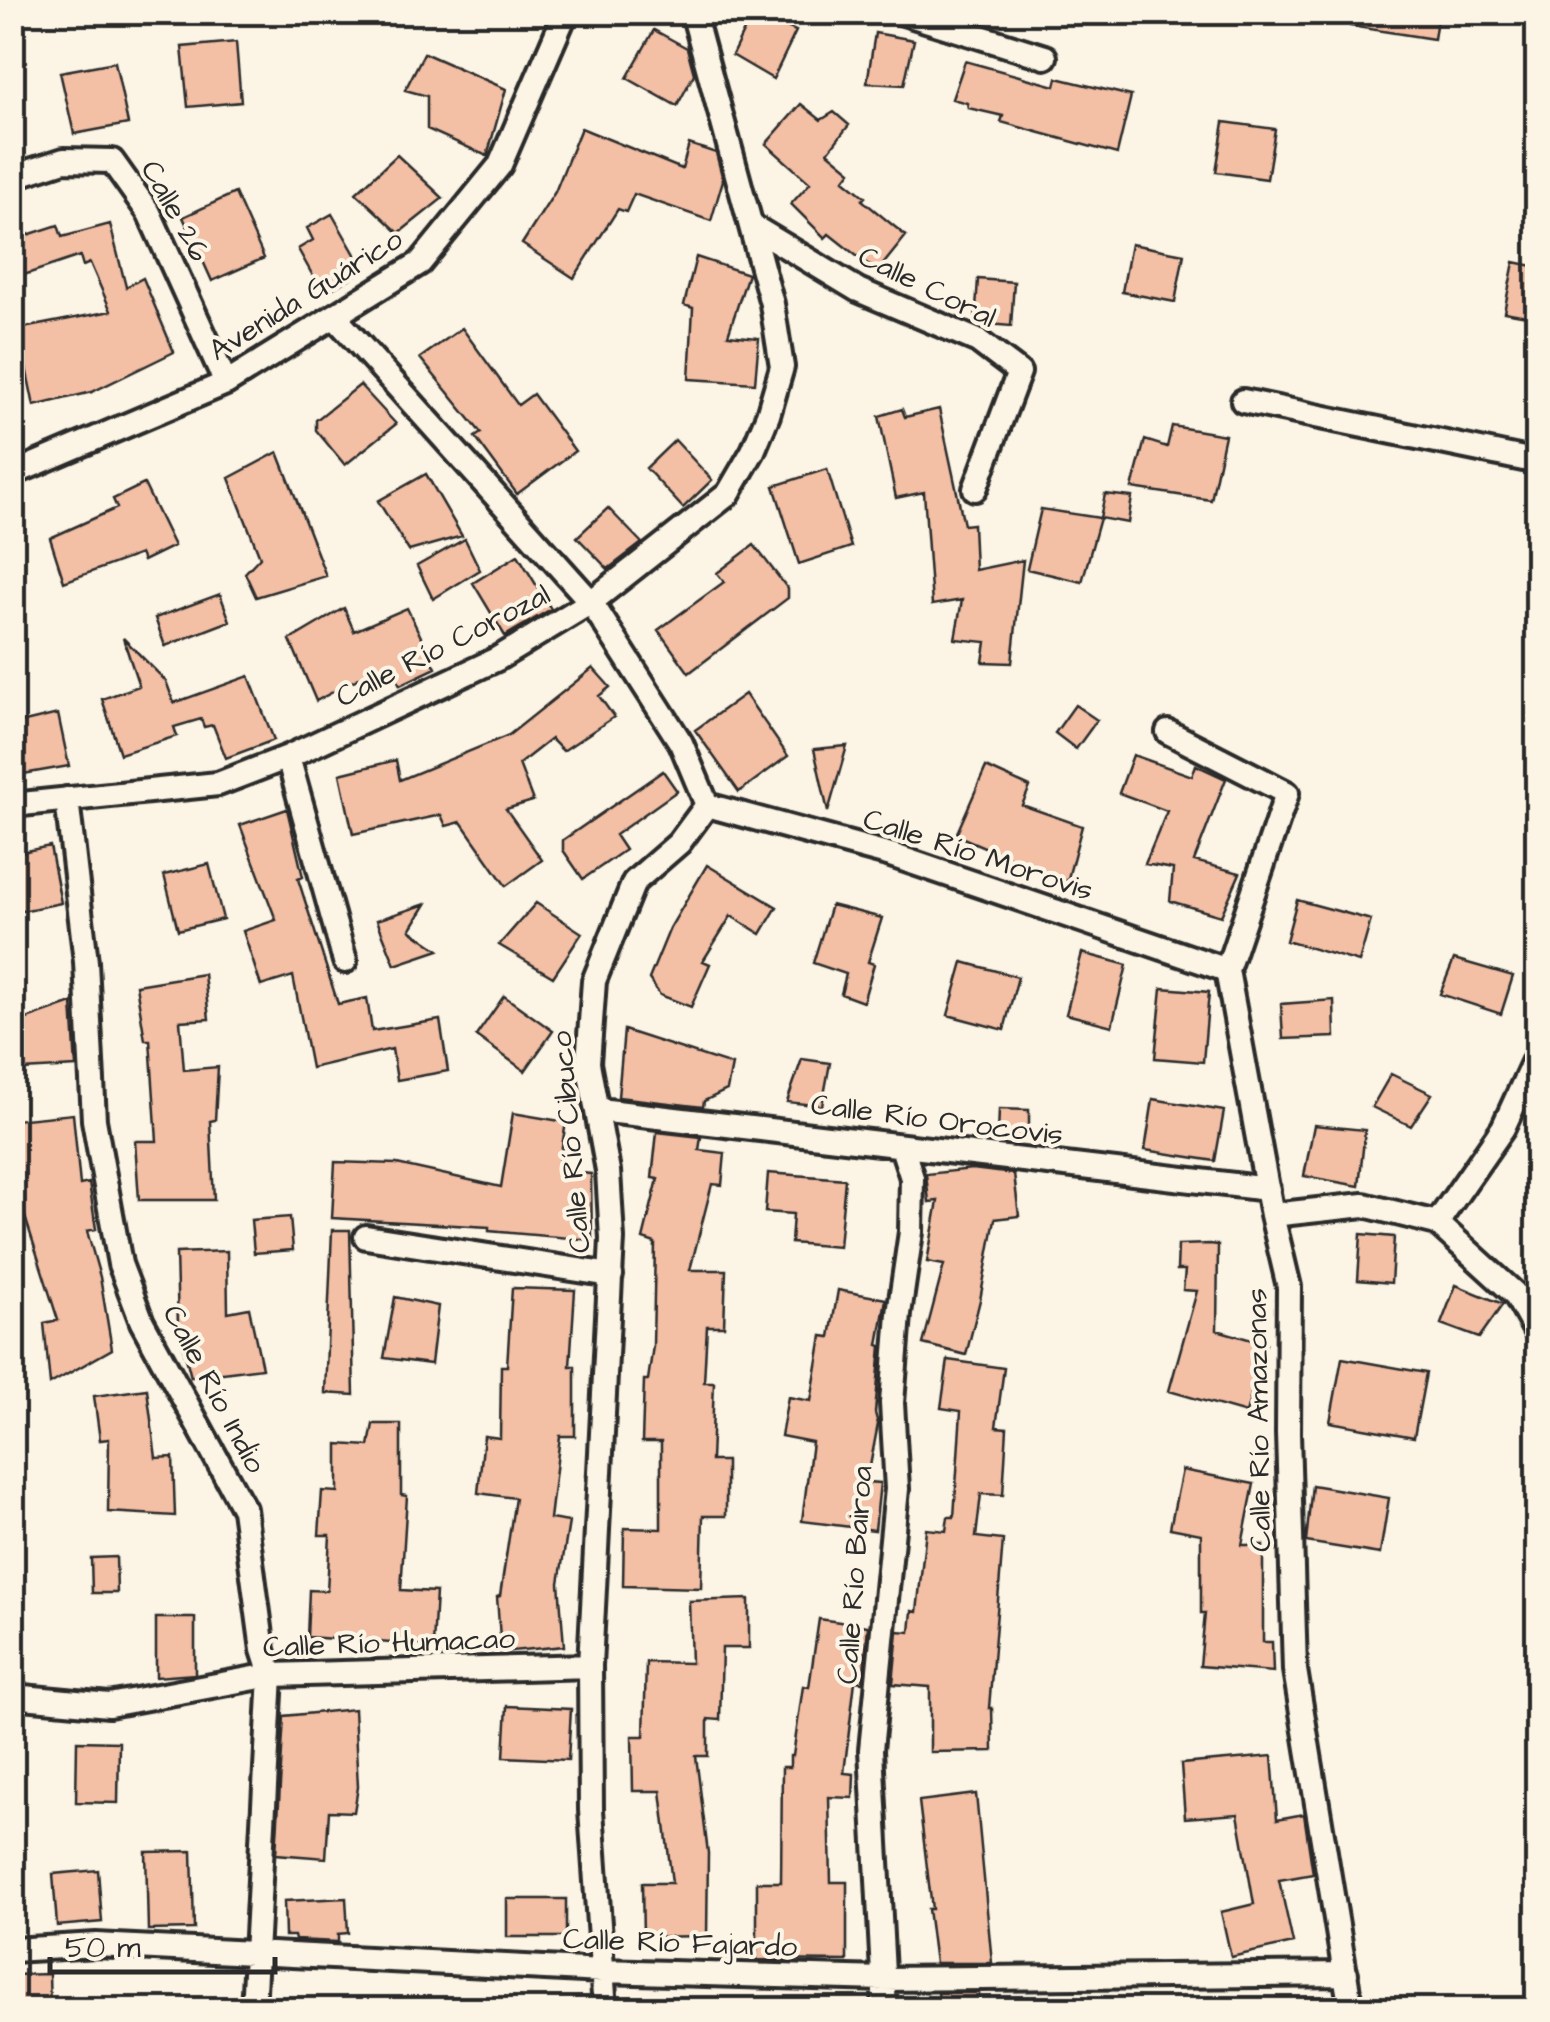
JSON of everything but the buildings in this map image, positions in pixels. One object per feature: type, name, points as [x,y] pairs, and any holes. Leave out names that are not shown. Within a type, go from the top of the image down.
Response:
[{"type":"street","name":"Avenida Guárico","points":[[12,474],[226,383],[420,263],[500,165],[566,12]]},
{"type":"street","name":"Calle Río Corozal","points":[[12,805],[218,784],[288,757],[497,659],[591,602],[728,494],[753,452],[782,366],[772,304],[693,12]]},
{"type":"street","points":[[900,12],[1045,57]]},
{"type":"street","name":"Calle 26","points":[[12,176],[64,160],[112,161],[149,213],[226,383]]},
{"type":"street","name":"Calle Coral","points":[[752,226],[858,290],[978,341],[1019,372],[975,489]]},
{"type":"street","points":[[334,316],[591,602],[681,743],[707,805]]},
{"type":"street","points":[[1243,400],[1538,462]]},
{"type":"street","name":"Calle Río Amazonas","points":[[1168,732],[1287,793],[1228,970],[1272,1215],[1289,1287],[1288,1434],[1295,1670],[1351,2010]]},
{"type":"street","points":[[288,757],[345,961]]},
{"type":"street","name":"Calle Río Indio","points":[[67,798],[86,962],[94,1120],[120,1264],[142,1322],[244,1509],[263,1650],[271,1675],[253,2010]]},
{"type":"street","name":"Calle Río Morovis","points":[[707,805],[891,855],[1228,970]]},
{"type":"street","name":"Calle Río Cibuco","points":[[605,2010],[591,1810],[590,1666],[612,1239],[608,1172],[588,1063],[594,981],[634,882],[679,842],[707,805]]},
{"type":"street","points":[[1437,1222],[1503,1128],[1538,1052]]},
{"type":"street","name":"Calle Río Orocovis","points":[[599,1110],[1268,1189]]},
{"type":"street","name":"Calle Río Bairoa","points":[[885,2010],[871,1750],[896,1489],[892,1403],[911,1232],[912,1178],[902,1147]]},
{"type":"street","points":[[1272,1215],[1364,1206],[1437,1222],[1515,1294],[1538,1335]]},
{"type":"street","points":[[366,1237],[610,1275]]},
{"type":"street","name":"Calle Río Humacao","points":[[12,1696],[109,1705],[271,1675],[590,1666]]},
{"type":"street","name":"Calle Río Fajardo","points":[[12,1950],[96,1945],[602,1971],[884,1979],[1346,1974]]}]
